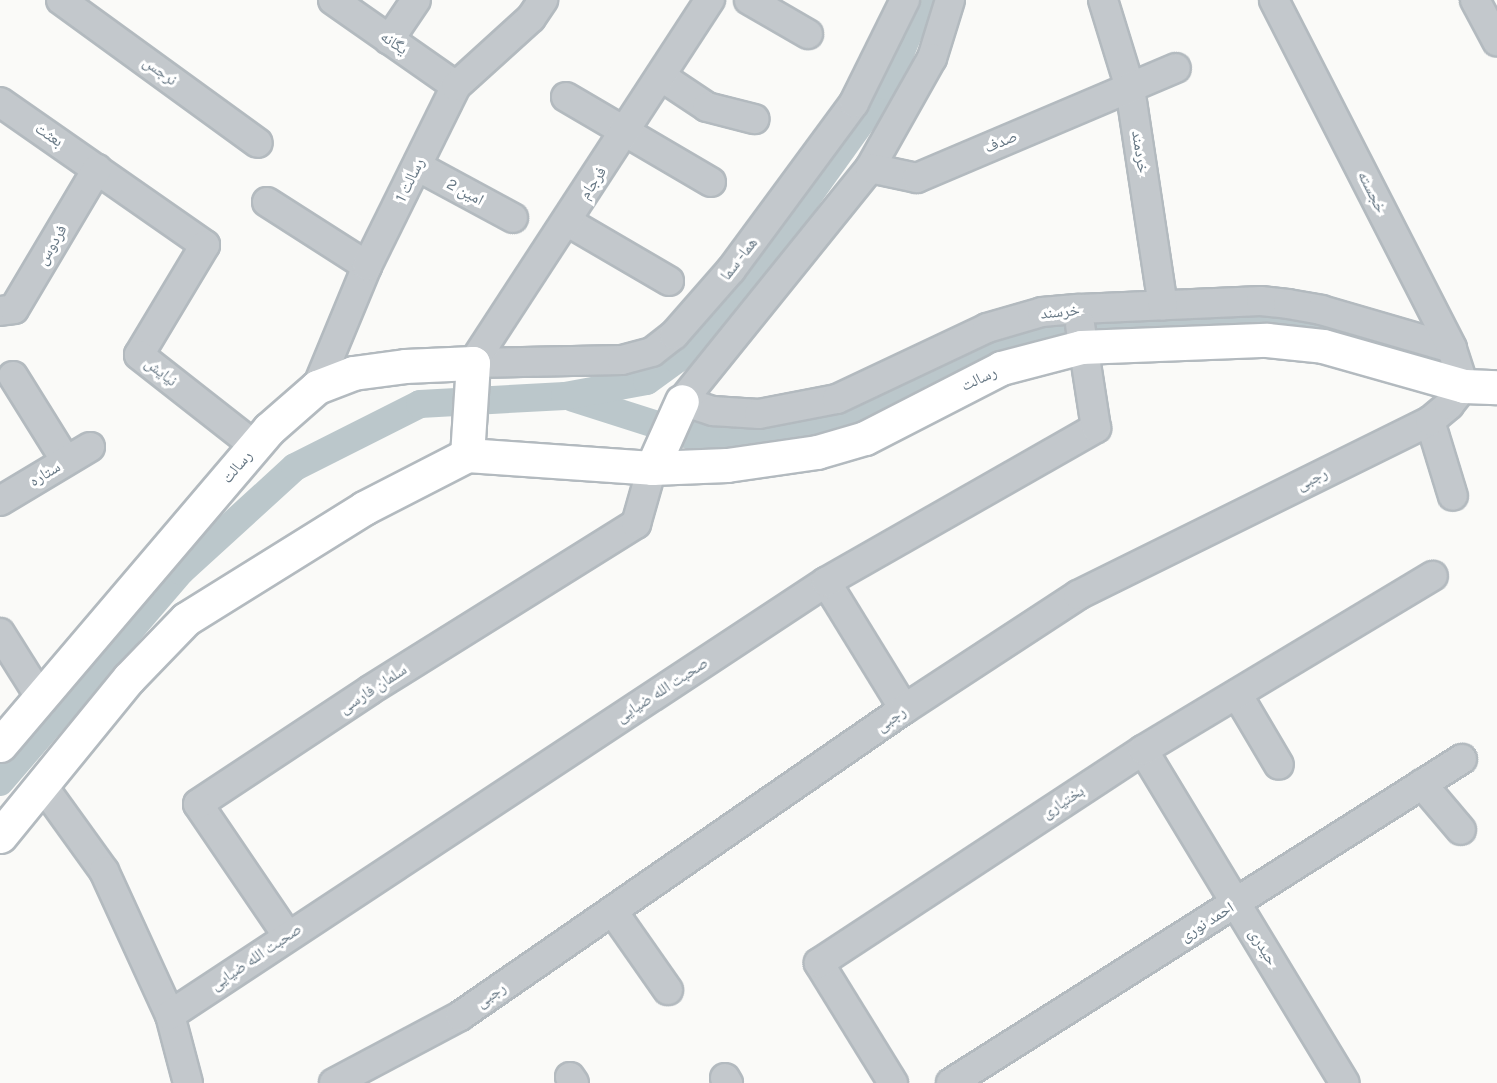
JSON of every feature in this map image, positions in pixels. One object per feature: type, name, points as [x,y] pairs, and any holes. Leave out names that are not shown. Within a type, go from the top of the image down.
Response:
[{"type":"street","name":"نرجس","points":[[61,0],[258,143]]},
{"type":"street","points":[[389,40],[416,0]]},
{"type":"street","name":"رسالت 1","points":[[317,387],[367,266],[456,86],[531,18],[543,0]]},
{"type":"street","name":"فرجام","points":[[473,363],[568,222],[710,0]]},
{"type":"street","points":[[749,0],[808,34]]},
{"type":"street","name":"هما- سما","points":[[473,363],[622,360],[652,352],[674,335],[731,270],[854,103],[904,0]]},
{"type":"street","points":[[652,468],[682,401],[870,168],[932,58],[950,0]]},
{"type":"street","name":"خردمند","points":[[1103,0],[1130,88],[1163,306]]},
{"type":"street","name":"خجسته","points":[[1274,0],[1452,348],[1464,386]]},
{"type":"street","points":[[1475,0],[1497,41]]},
{"type":"street","name":"یگانه","points":[[341,2],[389,40],[456,86]]},
{"type":"street","name":"صدف","points":[[870,168],[917,178],[1176,68]]},
{"type":"street","points":[[662,77],[707,107],[754,119]]},
{"type":"street","points":[[566,97],[628,130],[711,182]]},
{"type":"street","name":"بعثت","points":[[0,102],[205,245]]},
{"type":"street","name":"امین 2","points":[[417,166],[513,218]]},
{"type":"street","name":"فردوس","points":[[0,311],[14,309],[98,169]]},
{"type":"street","points":[[267,202],[367,266]]},
{"type":"street","points":[[568,222],[669,281]]},
{"type":"street","name":"نیایش","points":[[205,245],[139,355],[255,446]]},
{"type":"street","name":"خرسند","points":[[682,401],[713,411],[759,414],[837,399],[987,328],[1042,312],[1079,309],[1261,301],[1321,310],[1452,348]]},
{"type":"street","points":[[1079,309],[1081,347]]},
{"type":"street","name":"رسالت","points":[[467,455],[652,468],[727,465],[817,452],[865,438],[1001,368],[1081,347],[1267,340],[1323,346],[1464,386],[1497,387]]},
{"type":"street","name":"صحبت الله ضیایی","points":[[170,1015],[287,935],[826,582],[1096,428],[1081,347]]},
{"type":"street","points":[[0,836],[129,678],[186,619],[364,508],[467,455],[473,363]]},
{"type":"street","name":"رسالت","points":[[0,745],[42,700],[255,446],[317,387],[353,373],[405,366],[473,363]]},
{"type":"street","points":[[13,376],[66,461]]},
{"type":"street","name":"رجبی","points":[[334,1083],[460,1016],[614,913],[904,709],[1078,594],[1430,421],[1464,386]]},
{"type":"street","points":[[1430,421],[1453,496]]},
{"type":"street","name":"ستاره","points":[[0,501],[90,447]]},
{"type":"street","name":"سلمان فارسی","points":[[287,935],[198,804],[370,690],[636,524],[652,468]]},
{"type":"street","name":"بختیاری","points":[[893,1083],[819,963],[1143,750],[1433,576]]},
{"type":"street","points":[[826,582],[904,709]]},
{"type":"street","points":[[0,633],[42,700]]},
{"type":"street","points":[[1237,694],[1279,765]]},
{"type":"street","name":"حیدری","points":[[1143,750],[1345,1083]]},
{"type":"street","name":"احمد نوری","points":[[951,1083],[1462,759]]},
{"type":"street","points":[[1422,784],[1461,830]]},
{"type":"street","points":[[42,785],[104,871],[170,1015],[188,1083]]},
{"type":"street","points":[[614,913],[668,990]]},
{"type":"waterway","points":[[0,782],[181,571],[295,467],[420,404],[565,396],[647,381],[677,359],[741,290],[887,86],[922,0]]},
{"type":"waterway","points":[[573,398],[692,436],[733,440],[850,414],[981,353],[1026,335],[1065,325],[1259,317],[1336,331],[1403,353]]}]
